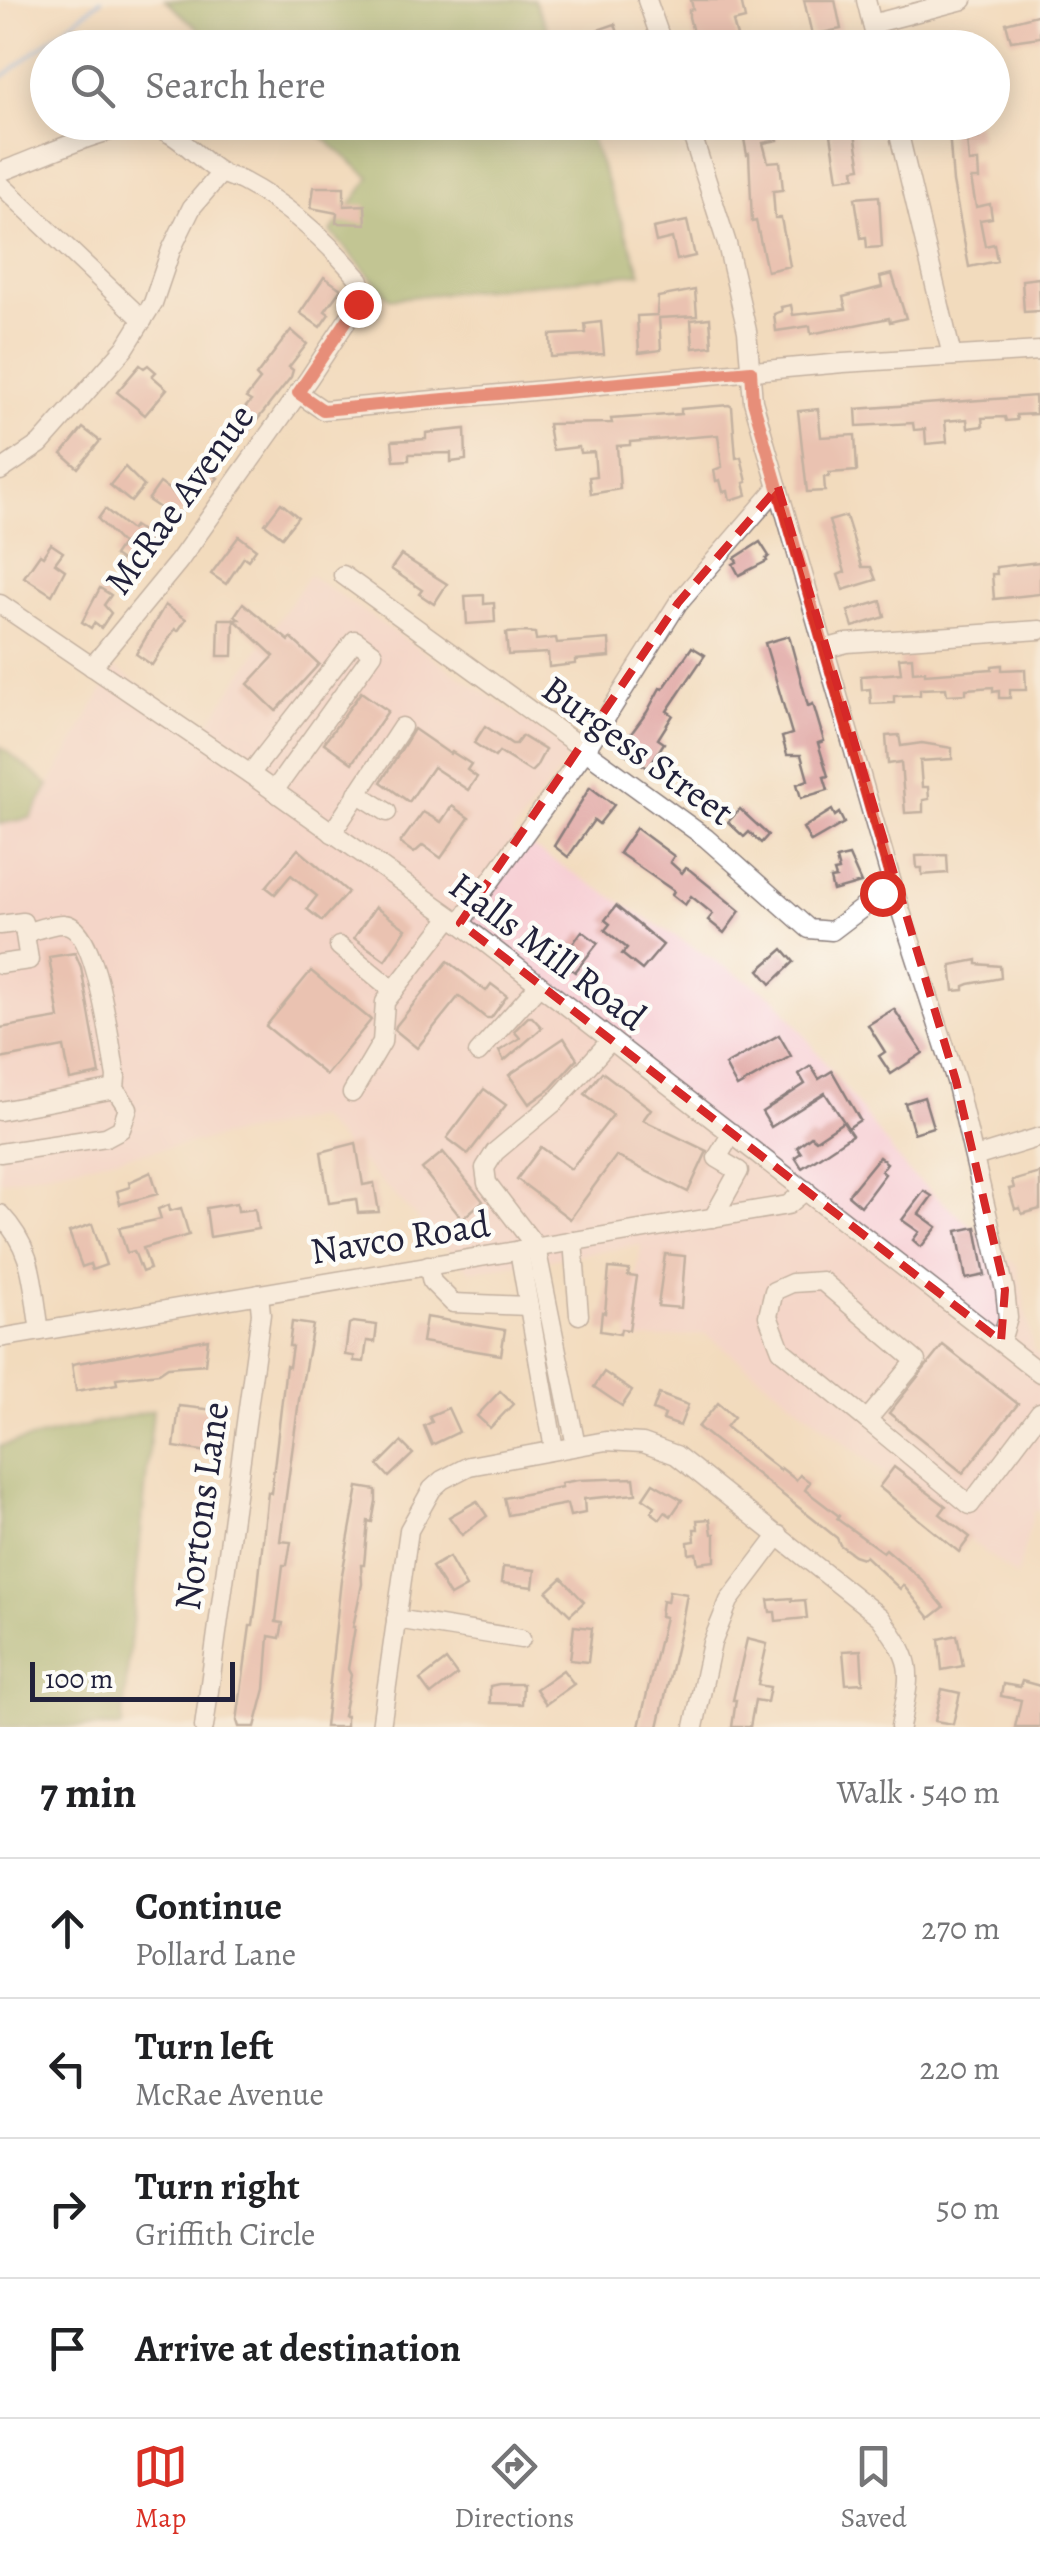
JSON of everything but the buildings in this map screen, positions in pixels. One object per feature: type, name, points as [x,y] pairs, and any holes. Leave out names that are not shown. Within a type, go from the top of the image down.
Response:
[{"type":"street","points":[[647,0],[658,30]]},
{"type":"street","points":[[866,0],[874,30]]},
{"type":"street","points":[[872,24],[963,0]]},
{"type":"street","points":[[0,172],[86,140]]},
{"type":"street","points":[[179,140],[221,173],[244,182],[288,212],[336,252],[360,280],[358,304],[298,393]]},
{"type":"street","points":[[694,140],[727,244],[747,331],[753,401],[894,890],[956,1081],[1006,1290],[1008,1318],[1001,1340]]},
{"type":"street","points":[[900,140],[952,356]]},
{"type":"street","points":[[0,471],[40,444],[125,348],[144,320],[192,207],[221,173]]},
{"type":"street","points":[[0,184],[144,320]]},
{"type":"street","name":"McRae Avenue","points":[[92,667],[179,561],[298,393],[323,410],[751,371],[1040,351]]},
{"type":"street","points":[[352,1093],[382,1042],[384,1002],[456,920],[585,751],[678,603],[778,487]]},
{"type":"street","name":"Burgess Street","points":[[343,575],[706,838],[809,929],[832,931],[882,893],[894,890]]},
{"type":"street","name":"Halls Mill Road","points":[[0,604],[456,920],[1040,1373]]},
{"type":"street","points":[[824,649],[847,642],[1040,630]]},
{"type":"street","points":[[250,774],[355,640],[372,654],[274,791]]},
{"type":"street","points":[[332,833],[402,728]]},
{"type":"street","points":[[357,793],[387,812]]},
{"type":"street","points":[[0,925],[23,922],[29,960],[0,964]]},
{"type":"street","points":[[0,1153],[106,1137],[121,1129],[128,1108],[115,1089],[116,1077],[91,951],[81,931],[64,924],[25,933]]},
{"type":"street","points":[[340,946],[394,991]]},
{"type":"street","points":[[478,1053],[539,985]]},
{"type":"street","points":[[576,1446],[527,1249],[488,1182],[485,1168],[495,1152],[556,1101],[612,1040]]},
{"type":"street","points":[[0,1111],[115,1089]]},
{"type":"street","points":[[713,1218],[739,1171],[717,1158],[732,1133]]},
{"type":"street","points":[[975,1157],[1040,1137]]},
{"type":"street","name":"Navco Road","points":[[0,1338],[788,1205],[806,1190]]},
{"type":"street","points":[[0,1214],[25,1246],[32,1268],[40,1331]]},
{"type":"street","points":[[573,1241],[580,1315]]},
{"type":"street","points":[[527,1249],[528,1306],[554,1450]]},
{"type":"street","points":[[428,1266],[432,1282],[453,1303],[528,1306]]},
{"type":"street","points":[[867,1420],[916,1361],[822,1281],[792,1284],[774,1291],[768,1316],[782,1350],[970,1505],[1040,1412]]},
{"type":"street","name":"Nortons Lane","points":[[204,1727],[261,1314],[259,1294]]},
{"type":"street","points":[[381,1727],[409,1530],[423,1501],[442,1480],[469,1466],[624,1440],[676,1455],[880,1617],[909,1661],[910,1676],[900,1727]]},
{"type":"street","points":[[694,1727],[712,1643],[729,1601],[780,1535]]},
{"type":"street","points":[[396,1619],[521,1639]]},
{"type":"highlighted area","points":[[778,487],[956,1081],[1005,1290],[1001,1341],[611,1040],[460,923],[678,603]]},
{"type":"shaded area","points":[[309,575],[573,752],[512,835],[777,999],[907,1171],[1017,1266],[1033,1350],[1040,1356],[1040,1511],[1034,1511],[1017,1577],[706,1334],[627,1341],[641,1245],[470,1271],[317,1118],[0,1181],[0,824],[31,817],[115,668],[204,730]]},
{"type":"green space","points":[[165,0],[534,0],[548,30],[199,30]]},
{"type":"green space","points":[[326,140],[591,140],[641,273],[390,299],[331,232],[370,178]]},
{"type":"green space","points":[[0,746],[49,785],[31,818],[0,824]]},
{"type":"green space","points":[[153,1410],[122,1727],[0,1727],[0,1446]]},
{"type":"waterway","points":[[63,30],[101,0]]},
{"type":"waterway","points":[[0,79],[30,56]]},
{"type":"route","points":[[358,304],[298,393],[323,410],[751,371],[753,401],[894,890],[882,893]]}]
